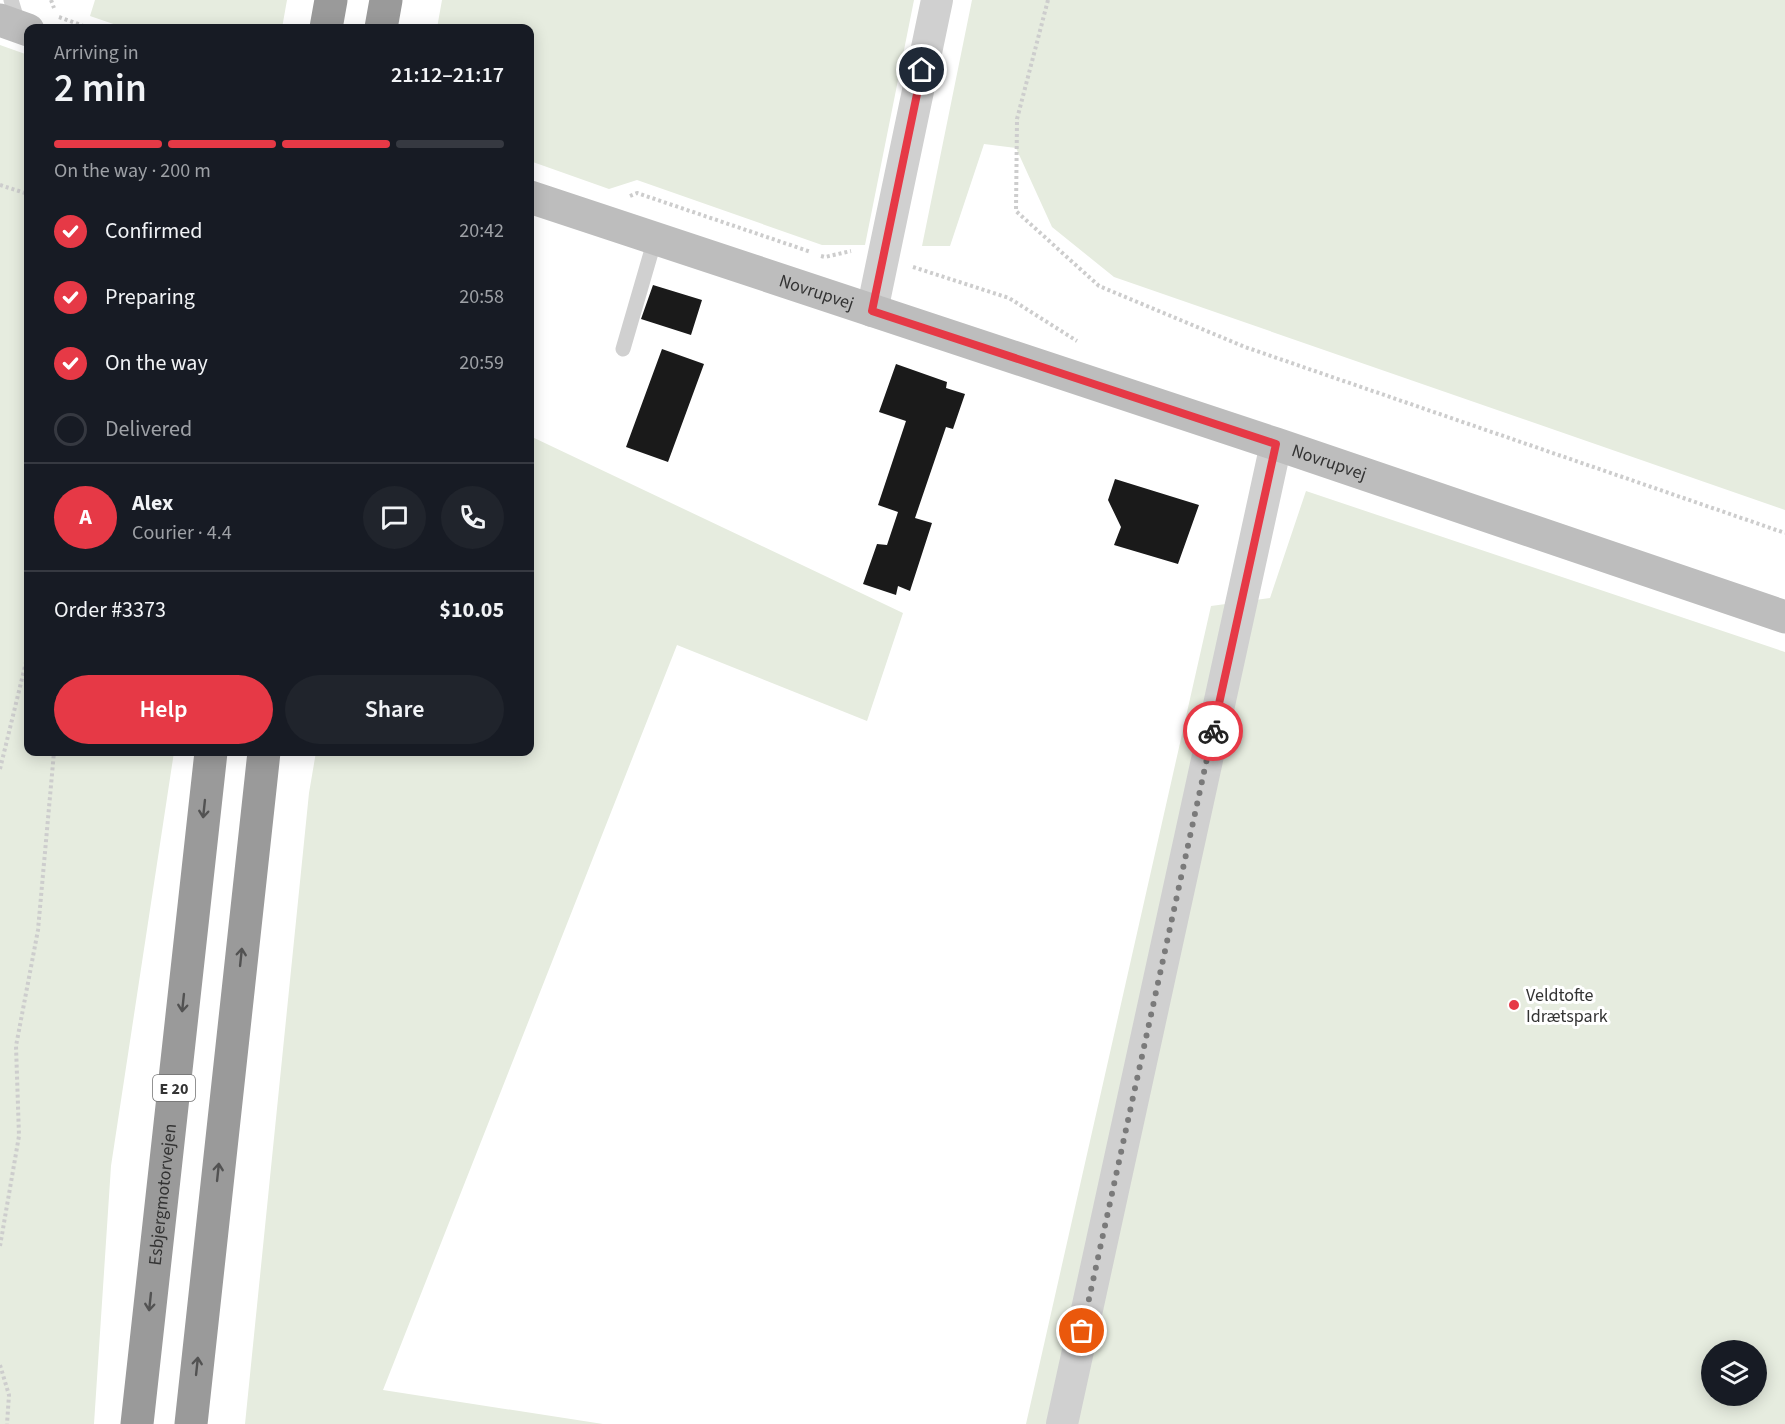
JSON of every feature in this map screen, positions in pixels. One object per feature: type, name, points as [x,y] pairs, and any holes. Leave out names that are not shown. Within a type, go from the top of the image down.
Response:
[{"type":"highway","points":[[327,24],[331,0]]},
{"type":"highway","points":[[382,24],[386,0]]},
{"type":"highway","name":"Esbjergmotorvejen","points":[[137,1424],[211,756]]},
{"type":"highway","points":[[191,1424],[264,756]]},
{"type":"street","points":[[872,311],[937,0]]},
{"type":"street","name":"Novrupvej","points":[[534,198],[1276,444],[1785,617]]},
{"type":"street","points":[[1062,1424],[1276,444]]},
{"type":"lane","points":[[623,349],[655,239]]},
{"type":"path","points":[[51,0],[55,14],[60,19],[76,24]]},
{"type":"path","points":[[1048,0],[1017,118],[1016,212],[1099,286],[1245,346],[1785,533]]},
{"type":"path","points":[[0,185],[24,193]]},
{"type":"path","points":[[0,769],[24,670]]},
{"type":"path","points":[[0,1246],[19,1136],[16,1046],[38,930],[54,756]]},
{"type":"path","points":[[0,1365],[9,1395],[7,1424]]},
{"type":"shaded area","points":[[95,0],[287,0],[283,24],[113,24],[90,16]]},
{"type":"shaded area","points":[[442,0],[914,0],[865,245],[822,245],[637,180],[609,189],[534,162],[534,24],[438,24]]},
{"type":"shaded area","points":[[972,0],[1785,0],[1785,510],[1114,277],[1052,227],[1016,148],[984,144],[950,246],[922,246]]},
{"type":"shaded area","points":[[0,45],[24,54],[24,756],[173,756],[111,1166],[94,1424],[0,1424]]},
{"type":"shaded area","points":[[534,438],[903,613],[867,721],[677,645],[383,1390],[603,1424],[245,1424],[309,793],[315,756],[534,756]]},
{"type":"shaded area","name":"Veldtofte Idrætspark","points":[[1306,491],[1785,652],[1785,1424],[1026,1424],[1211,606],[1270,598]]},
{"type":"building","points":[[653,285],[702,300],[691,335],[641,319]]},
{"type":"building","points":[[662,349],[704,364],[668,462],[626,447]]},
{"type":"building","points":[[896,364],[947,382],[946,388],[965,394],[953,429],[946,427],[915,518],[932,523],[910,591],[898,586],[896,595],[863,584],[877,544],[887,545],[898,512],[878,505],[906,421],[879,412]]},
{"type":"building","points":[[1115,479],[1199,505],[1178,564],[1114,545],[1121,527],[1108,500]]},
{"type":"way so far","points":[[1082,1331],[1213,731]]},
{"type":"place","name":"Veldtofte Idrætspark","points":[[1514,1005]]},
{"type":"route","points":[[922,70],[872,311],[1276,444],[1213,731]]}]
